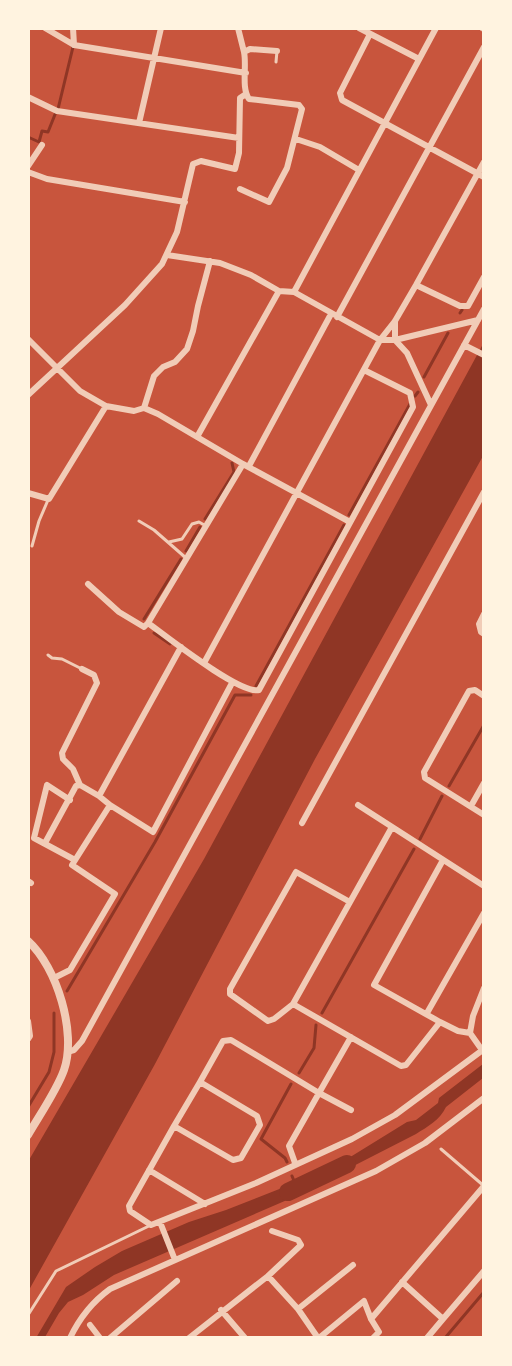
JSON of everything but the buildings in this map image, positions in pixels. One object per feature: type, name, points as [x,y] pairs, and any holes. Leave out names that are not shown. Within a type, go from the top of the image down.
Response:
[{"type":"street","points":[[45,28],[74,45],[246,73]]},
{"type":"street","points":[[73,28],[74,45]]},
{"type":"street","points":[[139,123],[161,28]]},
{"type":"street","points":[[238,28],[244,52],[246,94],[249,99],[299,105],[303,118],[287,168],[269,202],[240,189]]},
{"type":"street","points":[[359,28],[419,60]]},
{"type":"street","points":[[294,292],[312,252],[436,28]]},
{"type":"street","points":[[370,34],[340,93],[342,100],[480,175]]},
{"type":"street","points":[[88,584],[119,612],[144,627],[148,622],[246,465],[334,315],[483,47]]},
{"type":"street","points":[[244,52],[250,49],[277,51]]},
{"type":"street","points":[[28,395],[129,304],[167,255],[177,232],[193,164],[201,160],[235,169],[239,138],[240,98],[246,94]]},
{"type":"street","points":[[28,97],[57,111],[239,138]]},
{"type":"street","points":[[296,139],[320,147],[359,170]]},
{"type":"street","points":[[28,166],[42,145]]},
{"type":"street","points":[[204,663],[380,340],[395,321],[480,175],[483,162]]},
{"type":"street","points":[[28,172],[47,179],[186,200]]},
{"type":"street","points":[[167,255],[220,263],[251,275],[279,291],[294,292],[380,340],[395,340],[478,320]]},
{"type":"street","points":[[144,408],[154,376],[163,367],[175,362],[187,349],[210,261]]},
{"type":"street","points":[[416,285],[460,306],[468,306],[483,277]]},
{"type":"street","points":[[197,436],[279,291]]},
{"type":"street","points":[[67,1052],[74,1050],[82,1041],[431,405],[467,347],[483,309]]},
{"type":"street","points":[[395,321],[395,340],[407,353],[431,405]]},
{"type":"street","points":[[28,339],[80,391],[106,406],[134,411],[144,408],[166,415],[246,465],[350,522]]},
{"type":"street","points":[[467,347],[483,356]]},
{"type":"street","points":[[148,622],[232,683],[253,691],[259,690],[413,407],[410,393],[364,370]]},
{"type":"street","points":[[28,493],[49,499],[106,406]]},
{"type":"street","points":[[302,823],[483,492]]},
{"type":"street","points":[[483,614],[479,624],[483,634]]},
{"type":"street","points":[[99,796],[181,647]]},
{"type":"street","points":[[82,669],[94,675],[97,683],[62,753],[63,759],[73,769],[80,785],[153,832],[232,683]]},
{"type":"street","points":[[483,696],[475,690],[469,691],[424,772],[425,778],[483,815]]},
{"type":"street","points":[[471,806],[483,783]]},
{"type":"street","points":[[70,800],[47,785],[34,838],[75,860]]},
{"type":"street","points":[[45,843],[76,786],[80,785]]},
{"type":"street","points":[[54,978],[70,970],[115,894],[72,866],[110,805]]},
{"type":"street","points":[[358,806],[483,886]]},
{"type":"street","points":[[350,902],[296,872],[230,989],[230,994],[268,1021],[293,1004],[392,827]]},
{"type":"street","points":[[351,1110],[231,1040],[223,1041],[129,1206],[130,1211],[151,1225],[160,1224],[256,1183],[395,1115],[483,1049],[470,1034],[440,1022],[374,985],[443,860]]},
{"type":"street","points":[[427,1013],[483,913]]},
{"type":"street","points":[[28,941],[45,959],[54,978],[65,1011],[67,1052],[64,1070],[28,1135]]},
{"type":"street","points":[[470,1034],[473,1016],[483,988]]},
{"type":"street","points":[[293,1004],[401,1066],[406,1065],[440,1022]]},
{"type":"street","points":[[28,1021],[30,1036],[28,1039]]},
{"type":"street","points":[[296,1163],[289,1146],[351,1037]]},
{"type":"street","points":[[174,1126],[233,1160],[241,1158],[260,1125],[257,1116],[200,1082]]},
{"type":"street","points":[[70,1338],[76,1324],[94,1300],[110,1289],[174,1258],[376,1171],[424,1143],[483,1098]]},
{"type":"street","points":[[149,1170],[205,1204]]},
{"type":"street","points":[[371,1319],[483,1186]]},
{"type":"street","points":[[160,1224],[174,1258]]},
{"type":"street","points":[[189,1338],[268,1276],[301,1245],[298,1240],[272,1230]]},
{"type":"street","points":[[298,1309],[353,1265]]},
{"type":"street","points":[[427,1338],[483,1271]]},
{"type":"street","points":[[268,1276],[298,1309],[319,1338],[364,1301],[379,1332],[373,1338]]},
{"type":"street","points":[[110,1338],[177,1281]]},
{"type":"street","points":[[402,1282],[443,1319]]},
{"type":"street","points":[[221,1311],[245,1338]]},
{"type":"street","points":[[90,1325],[100,1338]]},
{"type":"lane","points":[[276,62],[277,51]]},
{"type":"lane","points":[[33,546],[49,499]]},
{"type":"lane","points":[[139,521],[186,558]]},
{"type":"lane","points":[[168,542],[182,539],[192,525],[199,522],[206,526]]},
{"type":"lane","points":[[48,655],[82,669]]},
{"type":"lane","points":[[441,1149],[483,1186]]},
{"type":"lane","points":[[28,1315],[56,1271],[151,1225]]},
{"type":"shaded area","points":[[483,344],[483,456],[315,759],[155,1064],[29,1290],[29,1160],[204,859]]},
{"type":"shaded area","points":[[483,1064],[483,1078],[446,1107],[433,1123],[416,1134],[287,1200],[114,1275],[68,1302],[45,1337],[36,1338],[66,1287],[95,1267],[122,1251],[189,1222],[287,1186],[288,1188],[325,1178],[326,1172],[407,1122],[416,1120],[438,1103],[439,1098]]},
{"type":"waterway","points":[[58,109],[73,47]]},
{"type":"waterway","points":[[28,137],[39,142],[42,131],[48,132],[56,112]]},
{"type":"waterway","points":[[424,377],[448,333]]},
{"type":"waterway","points":[[415,396],[418,392]]},
{"type":"waterway","points":[[349,515],[410,404]]},
{"type":"waterway","points":[[205,519],[234,472],[232,463]]},
{"type":"waterway","points":[[256,686],[344,525]]},
{"type":"waterway","points":[[186,551],[200,527]]},
{"type":"waterway","points":[[144,619],[181,559]]},
{"type":"waterway","points":[[154,633],[170,644]]},
{"type":"waterway","points":[[67,991],[155,842],[235,695],[251,695]]},
{"type":"waterway","points":[[449,786],[484,725]]},
{"type":"waterway","points":[[420,839],[442,796]]},
{"type":"waterway","points":[[322,1013],[414,849]]},
{"type":"waterway","points":[[28,1107],[49,1072],[54,1052],[54,1013]]},
{"type":"waterway","points":[[299,1073],[314,1048],[316,1025]]},
{"type":"waterway","points":[[287,1162],[261,1139],[291,1084]]},
{"type":"waterway","points":[[288,1192],[347,1164]]},
{"type":"waterway","points":[[292,1176],[297,1188]]},
{"type":"waterway","points":[[445,1338],[484,1292]]}]
